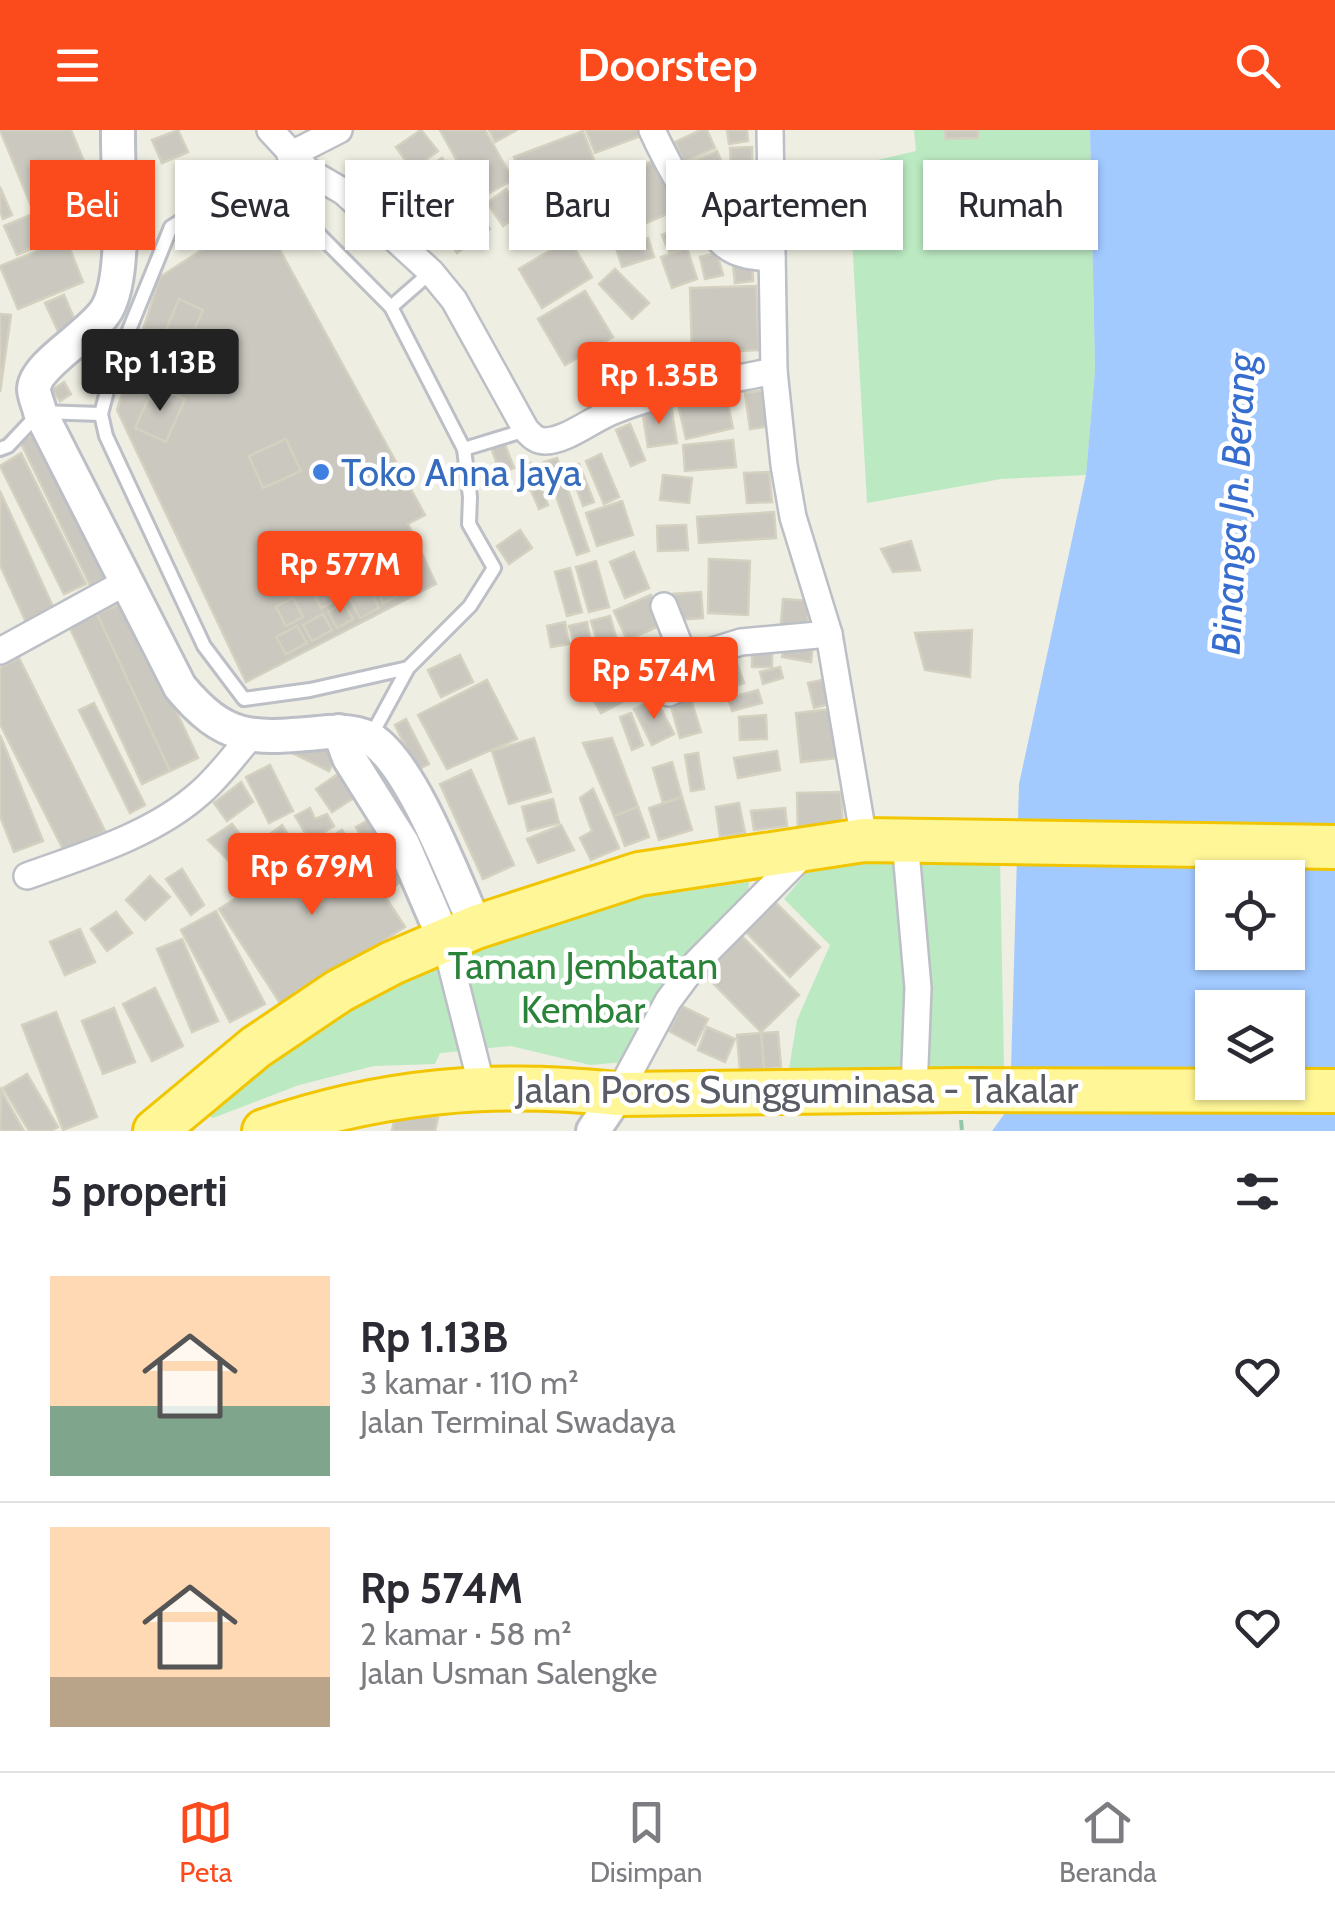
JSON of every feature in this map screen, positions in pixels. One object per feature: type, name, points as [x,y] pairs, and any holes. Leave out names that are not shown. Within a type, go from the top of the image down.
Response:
[{"type":"highway","points":[[155,1131],[203,1088],[301,1015],[392,963],[461,934],[639,874],[884,840],[1335,846]]},
{"type":"highway","name":"Jalan Poros Sungguminasa - Takalar","points":[[264,1131],[326,1109],[482,1087],[568,1088],[618,1094],[914,1090],[1335,1092]]},
{"type":"street","points":[[118,130],[118,268],[109,306],[86,335],[39,376],[34,389],[40,412],[180,687],[218,726],[252,735],[353,742],[403,844],[461,934],[482,1087]]},
{"type":"street","points":[[270,130],[290,155],[344,192],[431,272],[464,316],[526,430],[536,440],[548,441],[615,410],[690,388],[774,371]]},
{"type":"street","points":[[290,155],[339,130]]},
{"type":"street","points":[[652,130],[672,171],[725,246],[755,257],[772,258]]},
{"type":"street","points":[[770,130],[774,371],[793,517],[884,840],[906,880],[916,960],[914,1090]]},
{"type":"street","points":[[0,651],[126,582]]},
{"type":"street","points":[[664,606],[692,677],[669,693]]},
{"type":"street","points":[[686,660],[741,642],[829,634]]},
{"type":"street","points":[[27,876],[103,848],[188,803],[252,735]]},
{"type":"street","points":[[592,1131],[618,1094],[668,1001],[696,962],[812,847]]},
{"type":"lane","points":[[353,742],[408,668],[470,606],[494,568],[469,524],[464,449],[390,307],[270,185],[245,180],[171,228],[112,372],[101,414],[106,436],[204,646],[244,699],[310,690],[408,668]]},
{"type":"lane","points":[[390,307],[431,272]]},
{"type":"lane","points":[[0,449],[8,446],[40,412],[101,414]]},
{"type":"lane","points":[[464,449],[526,430]]},
{"type":"green space","points":[[914,130],[1090,130],[1091,160],[923,160],[923,250],[1092,250],[1095,370],[1086,475],[1001,479],[867,503],[853,250],[903,250],[903,160],[878,160],[916,151]]},
{"type":"green space","points":[[1000,858],[1004,1067],[789,1069],[797,1020],[830,945],[784,899],[814,864],[870,859]]},
{"type":"green space","name":"Taman Jembatan Kembar","points":[[749,882],[748,894],[636,1061],[590,1065],[511,1046],[440,1053],[435,1064],[374,1066],[299,1085],[213,1118],[207,1115],[259,1062],[397,966],[632,899]]},
{"type":"water","name":"Binanga Jn. Berang","points":[[1090,130],[1335,130],[1335,1131],[992,1131],[1010,1106],[1019,784],[1086,475],[1095,370],[1092,250],[1098,250],[1098,160],[1091,160]]},
{"type":"building","points":[[0,130],[71,130],[83,160],[30,160],[30,203]]},
{"type":"building","points":[[178,130],[188,152],[162,163],[152,140]]},
{"type":"building","points":[[421,130],[438,151],[426,160],[405,160],[396,147]]},
{"type":"building","points":[[440,130],[485,130],[509,173],[509,182],[489,193],[489,160],[457,160]]},
{"type":"building","points":[[489,130],[517,130],[495,142]]},
{"type":"building","points":[[586,130],[644,130],[646,134],[595,153]]},
{"type":"building","points":[[707,130],[715,148],[683,160],[675,142]]},
{"type":"building","points":[[727,130],[747,130],[748,141],[729,144]]},
{"type":"building","points":[[945,130],[978,130],[978,138],[945,139]]},
{"type":"building","points":[[583,131],[594,160],[515,160],[514,157]]},
{"type":"building","points":[[752,147],[752,160],[731,160],[730,148]]},
{"type":"building","points":[[717,151],[721,160],[696,160]]},
{"type":"building","points":[[658,159],[666,178],[666,214],[646,223],[646,164]]},
{"type":"building","points":[[0,187],[12,215],[3,219],[0,211]]},
{"type":"building","points":[[506,189],[509,222],[503,226],[489,202]]},
{"type":"building","points":[[30,215],[30,250],[17,255],[4,226]]},
{"type":"building","points":[[646,239],[654,257],[622,267],[617,250],[646,250]]},
{"type":"building","points":[[39,250],[70,250],[83,282],[18,309],[0,266]]},
{"type":"building","points":[[202,250],[280,250],[425,515],[408,524],[436,584],[246,682],[117,410],[160,277]]},
{"type":"building","points":[[551,250],[576,250],[592,277],[542,308],[519,269]]},
{"type":"building","points":[[688,250],[697,279],[672,288],[661,257]]},
{"type":"building","points":[[717,253],[723,275],[705,279],[700,257]]},
{"type":"building","points":[[752,262],[753,281],[735,283],[733,264]]},
{"type":"building","points":[[615,269],[649,303],[632,319],[599,284]]},
{"type":"building","points":[[756,286],[759,350],[692,353],[690,288]]},
{"type":"building","points":[[585,291],[613,337],[565,365],[538,319]]},
{"type":"building","points":[[64,295],[77,325],[59,333],[45,303]]},
{"type":"building","points":[[179,299],[203,310],[188,343],[165,332]]},
{"type":"building","points":[[0,314],[11,315],[0,392]]},
{"type":"building","points":[[164,345],[192,357],[181,384],[153,372]]},
{"type":"building","points":[[613,365],[625,391],[603,401],[590,376]]},
{"type":"building","points":[[64,382],[71,394],[60,401],[52,390]]},
{"type":"building","points":[[154,386],[185,399],[166,442],[135,428]]},
{"type":"building","points":[[725,390],[733,428],[686,439],[677,400]]},
{"type":"building","points":[[766,390],[771,426],[750,429],[745,393]]},
{"type":"building","points":[[671,406],[677,443],[648,447],[642,410]]},
{"type":"building","points":[[630,424],[645,460],[631,466],[616,430]]},
{"type":"building","points":[[48,428],[117,572],[90,585],[20,441]]},
{"type":"building","points":[[286,439],[301,471],[263,488],[249,456]]},
{"type":"building","points":[[733,440],[736,467],[685,471],[683,445]]},
{"type":"building","points":[[504,442],[514,468],[500,473],[491,447]]},
{"type":"building","points":[[21,453],[86,584],[64,594],[0,466]]},
{"type":"building","points":[[601,454],[619,497],[604,504],[586,461]]},
{"type":"building","points":[[557,458],[589,551],[577,555],[544,462]]},
{"type":"building","points":[[531,463],[548,505],[539,509],[521,467]]},
{"type":"building","points":[[579,464],[594,502],[583,506],[569,467]]},
{"type":"building","points":[[769,472],[772,502],[747,503],[744,473]]},
{"type":"building","points":[[663,475],[692,478],[689,503],[660,500]]},
{"type":"building","points":[[0,491],[54,609],[26,622],[0,565]]},
{"type":"building","points":[[622,501],[633,535],[597,546],[586,513]]},
{"type":"building","points":[[774,512],[776,538],[699,543],[697,517]]},
{"type":"building","points":[[686,525],[688,550],[658,551],[657,526]]},
{"type":"building","points":[[520,530],[532,548],[509,564],[497,546]]},
{"type":"building","points":[[911,541],[920,570],[893,572],[881,549]]},
{"type":"building","points":[[634,552],[649,588],[625,598],[610,562]]},
{"type":"building","points":[[709,559],[750,561],[748,615],[708,613]]},
{"type":"building","points":[[362,560],[372,577],[357,585],[348,568]]},
{"type":"building","points":[[596,561],[609,607],[589,612],[576,567]]},
{"type":"building","points":[[570,568],[582,612],[567,616],[555,572]]},
{"type":"building","points":[[332,576],[343,597],[321,608],[310,587]]},
{"type":"building","points":[[389,581],[396,597],[383,603],[376,586]]},
{"type":"building","points":[[370,589],[379,608],[360,618],[350,599]]},
{"type":"building","points":[[701,592],[703,618],[676,620],[673,594]]},
{"type":"building","points":[[651,595],[664,624],[627,640],[614,611]]},
{"type":"building","points":[[293,598],[303,617],[286,626],[276,607]]},
{"type":"building","points":[[783,599],[809,601],[807,626],[781,624]]},
{"type":"building","points":[[125,601],[198,758],[170,771],[97,614]]},
{"type":"building","points":[[344,603],[353,619],[337,628],[328,612]]},
{"type":"building","points":[[97,614],[170,771],[142,784],[69,626]]},
{"type":"building","points":[[323,614],[332,630],[312,641],[303,625]]},
{"type":"building","points":[[610,616],[621,655],[603,661],[591,621]]},
{"type":"building","points":[[565,622],[569,644],[551,647],[547,626]]},
{"type":"building","points":[[587,622],[590,638],[573,641],[569,626]]},
{"type":"building","points":[[297,626],[307,643],[286,654],[276,637]]},
{"type":"building","points":[[972,630],[970,677],[925,670],[915,633]]},
{"type":"building","points":[[785,638],[813,642],[811,662],[782,657]]},
{"type":"building","points":[[660,641],[670,668],[637,681],[627,654]]},
{"type":"building","points":[[772,641],[772,667],[752,667],[752,642]]},
{"type":"building","points":[[731,647],[744,683],[708,696],[695,659]]},
{"type":"building","points":[[460,655],[473,682],[441,697],[428,670]]},
{"type":"building","points":[[19,658],[105,831],[64,851],[0,724],[0,668]]},
{"type":"building","points":[[780,667],[783,678],[763,684],[760,672]]},
{"type":"building","points":[[610,676],[624,701],[601,713],[587,689]]},
{"type":"building","points":[[832,678],[837,702],[814,708],[808,683]]},
{"type":"building","points":[[487,680],[517,739],[447,769],[418,715]]},
{"type":"building","points":[[688,690],[701,732],[680,738],[668,696]]},
{"type":"building","points":[[758,690],[762,703],[732,711],[728,698]]},
{"type":"building","points":[[656,699],[674,734],[652,745],[634,709]]},
{"type":"building","points":[[94,703],[145,805],[130,813],[79,710]]},
{"type":"building","points":[[833,709],[838,758],[801,762],[796,713]]},
{"type":"building","points":[[631,713],[643,745],[632,750],[620,717]]},
{"type":"building","points":[[766,715],[767,739],[740,740],[739,717]]},
{"type":"building","points":[[406,719],[429,764],[417,770],[395,725]]},
{"type":"building","points":[[0,735],[43,841],[14,852],[0,816]]},
{"type":"building","points":[[300,736],[337,754],[329,771],[292,753]]},
{"type":"building","points":[[534,738],[551,792],[509,804],[492,751]]},
{"type":"building","points":[[612,738],[638,807],[614,816],[583,743]]},
{"type":"building","points":[[777,751],[780,770],[738,778],[734,758]]},
{"type":"building","points":[[698,753],[704,789],[691,791],[685,755]]},
{"type":"building","points":[[672,762],[682,797],[663,803],[653,768]]},
{"type":"building","points":[[270,765],[293,811],[269,823],[246,777]]},
{"type":"building","points":[[390,766],[422,826],[404,836],[372,775]]},
{"type":"building","points":[[471,770],[514,865],[483,879],[440,784]]},
{"type":"building","points":[[341,772],[357,796],[332,812],[316,789]]},
{"type":"building","points":[[241,782],[253,802],[227,821],[214,803]]},
{"type":"building","points":[[593,789],[619,848],[591,860],[580,838],[592,831],[580,798]]},
{"type":"building","points":[[841,792],[843,834],[798,835],[797,793]]},
{"type":"building","points":[[682,797],[692,830],[659,840],[649,808]]},
{"type":"building","points":[[553,799],[559,823],[528,831],[522,807]]},
{"type":"building","points":[[739,803],[745,833],[720,837],[716,807]]},
{"type":"building","points":[[638,807],[649,837],[625,846],[614,816]]},
{"type":"building","points":[[310,808],[315,819],[327,814],[334,826],[310,841],[295,816]]},
{"type":"building","points":[[785,808],[787,826],[754,830],[751,811]]},
{"type":"building","points":[[377,815],[411,877],[390,888],[356,827]]},
{"type":"building","points":[[232,824],[247,843],[228,860],[208,840]]},
{"type":"building","points":[[282,825],[295,846],[256,873],[244,854]]},
{"type":"building","points":[[561,825],[574,850],[538,863],[527,839]]},
{"type":"building","points":[[342,830],[405,927],[282,1006],[219,909]]},
{"type":"building","points":[[182,869],[204,905],[191,915],[166,879]]},
{"type":"building","points":[[150,876],[170,897],[145,920],[126,900]]},
{"type":"building","points":[[773,900],[820,947],[790,977],[743,929]]},
{"type":"building","points":[[216,911],[265,1004],[230,1022],[181,930]]},
{"type":"building","points":[[116,912],[132,933],[107,951],[91,929]]},
{"type":"building","points":[[80,929],[95,962],[65,975],[50,942]]},
{"type":"building","points":[[741,935],[799,995],[761,1032],[703,973]]},
{"type":"building","points":[[182,939],[218,1021],[192,1032],[157,949]]},
{"type":"building","points":[[155,988],[183,1046],[152,1061],[123,1004]]},
{"type":"building","points":[[682,1006],[708,1019],[695,1045],[669,1031]]},
{"type":"building","points":[[114,1008],[135,1062],[103,1074],[82,1021]]},
{"type":"building","points":[[56,1012],[97,1117],[63,1130],[22,1025]]},
{"type":"building","points":[[707,1027],[735,1039],[725,1062],[698,1050]]},
{"type":"building","points":[[778,1032],[781,1067],[764,1069],[761,1033]]},
{"type":"building","points":[[761,1033],[764,1069],[740,1070],[737,1035]]},
{"type":"building","points":[[27,1074],[58,1127],[51,1131],[29,1131],[3,1088]]},
{"type":"building","points":[[1,1090],[24,1131],[0,1131]]},
{"type":"building","points":[[396,1111],[438,1118],[435,1131],[392,1131]]},
{"type":"place","name":"Toko Anna Jaya","points":[[321,472]]}]
